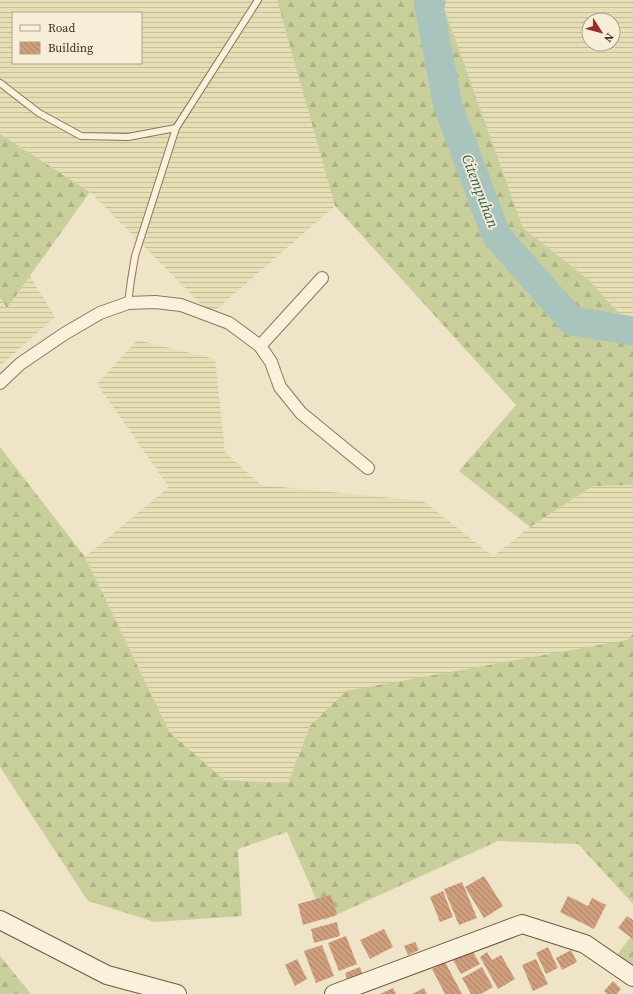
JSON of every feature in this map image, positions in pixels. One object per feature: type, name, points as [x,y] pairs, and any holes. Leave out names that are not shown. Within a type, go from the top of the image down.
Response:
[{"type":"main road","points":[[0,920],[107,975],[177,994]]},
{"type":"main road","points":[[334,994],[522,924],[585,944],[633,977]]},
{"type":"street","points":[[260,346],[322,278]]},
{"type":"street","points":[[0,383],[20,364],[64,334],[100,313],[128,302],[155,302],[181,305],[230,323],[260,346],[271,362],[280,387],[301,412],[368,468]]},
{"type":"lane","points":[[128,302],[136,256],[176,128],[258,0]]},
{"type":"lane","points":[[0,83],[39,113],[81,136],[128,137],[176,128]]},
{"type":"shaded area","points":[[0,0],[277,0],[335,206],[211,314],[90,192],[0,134]]},
{"type":"shaded area","points":[[446,0],[633,0],[633,329],[589,280],[523,228],[444,8]]},
{"type":"shaded area","points":[[30,276],[55,317],[0,366],[0,297],[7,308]]},
{"type":"shaded area","points":[[137,340],[215,359],[225,452],[261,485],[423,501],[493,556],[530,527],[593,486],[633,485],[633,634],[627,640],[310,726],[288,783],[225,780],[170,733],[85,557],[169,487],[97,384]]},
{"type":"green space","points":[[277,0],[446,0],[444,8],[523,228],[589,280],[633,329],[633,485],[593,486],[530,527],[459,471],[516,405],[335,206]]},
{"type":"green space","points":[[0,134],[90,192],[7,308],[0,297]]},
{"type":"green space","points":[[0,447],[85,557],[170,733],[225,780],[288,783],[310,726],[346,691],[627,640],[633,634],[633,904],[578,844],[498,841],[325,920],[287,832],[238,849],[242,916],[155,922],[88,901],[0,767]]},
{"type":"green space","points":[[633,934],[633,972],[614,959]]},
{"type":"green space","points":[[0,956],[31,994],[0,994]]},
{"type":"building","points":[[484,876],[503,906],[484,918],[465,887]]},
{"type":"building","points":[[462,882],[477,918],[459,925],[444,889]]},
{"type":"building","points":[[443,891],[453,917],[440,922],[430,897]]},
{"type":"building","points":[[331,895],[337,915],[303,925],[298,904]]},
{"type":"building","points":[[568,896],[588,906],[592,898],[606,905],[594,929],[560,912]]},
{"type":"building","points":[[627,916],[633,920],[633,939],[618,928]]},
{"type":"building","points":[[337,922],[340,936],[314,943],[311,929]]},
{"type":"building","points":[[384,929],[393,947],[370,959],[360,940]]},
{"type":"building","points":[[346,936],[357,964],[339,971],[328,943]]},
{"type":"building","points":[[415,942],[419,950],[408,955],[404,946]]},
{"type":"building","points":[[322,945],[334,976],[316,983],[304,951]]},
{"type":"building","points":[[548,947],[558,968],[546,974],[536,953]]},
{"type":"building","points":[[471,949],[480,964],[461,974],[453,960]]},
{"type":"building","points":[[571,950],[577,962],[562,970],[556,958]]},
{"type":"building","points":[[487,952],[492,960],[501,955],[515,979],[498,989],[480,957]]},
{"type":"building","points":[[297,959],[307,979],[295,986],[285,965]]},
{"type":"building","points":[[536,959],[548,984],[533,991],[522,965]]},
{"type":"building","points":[[445,962],[462,994],[445,994],[432,969]]},
{"type":"building","points":[[360,967],[363,976],[348,982],[345,973]]},
{"type":"building","points":[[482,967],[493,987],[481,994],[471,994],[462,978]]},
{"type":"building","points":[[613,981],[621,989],[617,994],[607,994],[604,991]]},
{"type":"building","points":[[393,988],[396,994],[380,994]]},
{"type":"building","points":[[424,988],[427,994],[412,994]]},
{"type":"waterway","name":"Citempuhan","points":[[428,0],[448,106],[496,235],[572,321],[633,331]]}]
